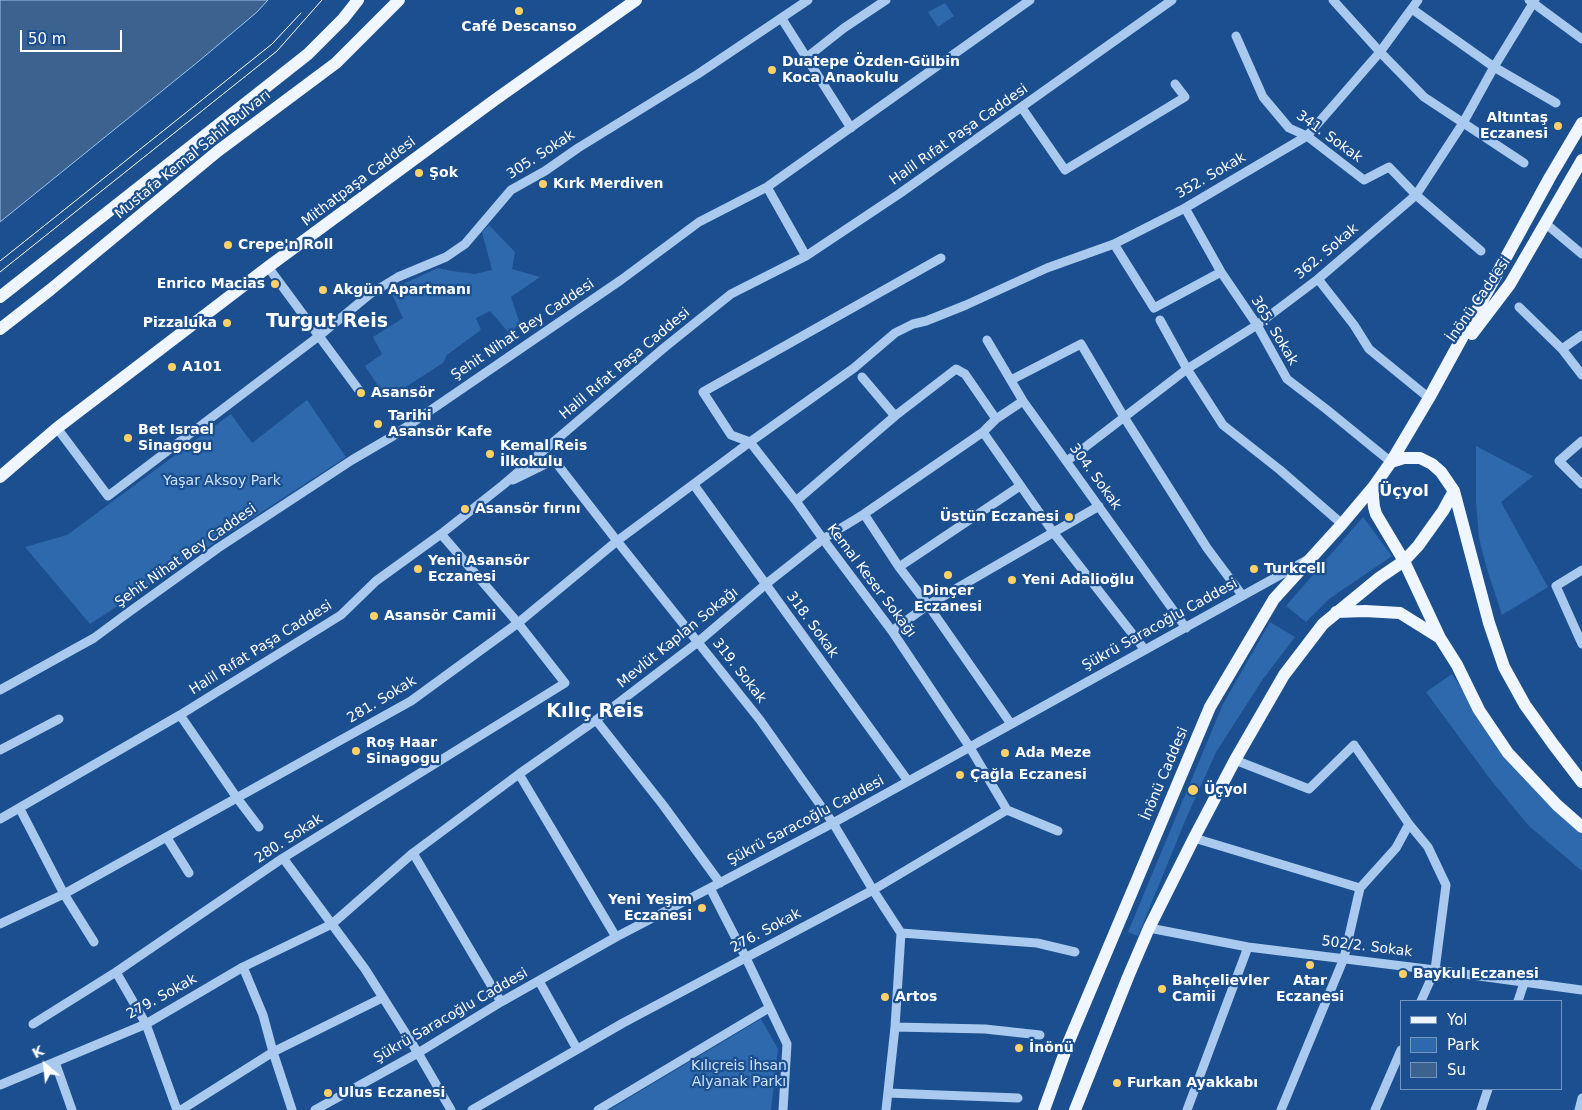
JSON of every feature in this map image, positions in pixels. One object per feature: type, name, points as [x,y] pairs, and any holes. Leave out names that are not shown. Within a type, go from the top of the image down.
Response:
[{"type":"main road","name":"Mustafa Kemal Sahil Bulvarı","points":[[0,297],[308,54],[343,19],[358,0]]},
{"type":"main road","name":"Mustafa Kemal Sahil Bulvarı","points":[[0,329],[218,151],[336,63],[399,0]]},
{"type":"main road","name":"Mithatpaşa Caddesi","points":[[0,477],[57,428],[268,267],[496,99],[636,0]]},
{"type":"main road","name":"Mithatpaşa Caddesi","points":[[623,10],[640,0]]},
{"type":"main road","name":"İnönü Caddesi","points":[[1044,1110],[1069,1041],[1210,707],[1274,599],[1342,524],[1374,486],[1391,462],[1429,398],[1550,177],[1582,123]]},
{"type":"main road","name":"İnönü Caddesi","points":[[1407,458],[1406,449],[1464,345],[1510,284],[1581,164]]},
{"type":"main road","points":[[1391,462],[1407,458],[1420,458],[1432,464],[1441,472],[1454,491],[1489,623],[1504,667],[1526,705],[1582,782]]},
{"type":"main road","points":[[1374,486],[1373,497],[1376,514],[1404,561],[1440,638],[1457,665],[1479,710],[1508,752],[1550,798],[1582,827]]},
{"type":"main road","points":[[1078,1109],[1128,977],[1149,928],[1235,760],[1284,674],[1323,624],[1379,578],[1404,561],[1431,529],[1454,491]]},
{"type":"main road","points":[[1336,612],[1400,613],[1440,638]]},
{"type":"street","name":"305. Sokak","points":[[57,428],[108,496],[377,290],[398,277],[446,257],[465,244],[511,190],[545,171],[578,148],[698,74],[808,0]]},
{"type":"street","points":[[806,58],[844,28],[886,0]]},
{"type":"street","name":"Şehit Nihat Bey Caddesi","points":[[0,690],[94,638],[218,548],[352,460],[393,436],[621,280],[699,222],[767,187],[1030,0]]},
{"type":"street","name":"Halil Rıfat Paşa Caddesi","points":[[0,819],[180,715],[341,615],[376,581],[441,534],[503,485],[665,347],[731,294],[806,256],[899,194],[1172,0]]},
{"type":"street","points":[[1333,0],[1424,97],[1524,164]]},
{"type":"street","name":"352. Sokak","points":[[966,305],[1047,268],[1114,244],[1185,208],[1307,136],[1380,52],[1418,0]]},
{"type":"street","points":[[1532,1],[1582,39]]},
{"type":"street","name":"362. Sokak","points":[[1067,461],[1187,369],[1257,325],[1318,279],[1416,195],[1463,123],[1532,1]]},
{"type":"street","points":[[1412,9],[1494,66],[1556,103]]},
{"type":"street","points":[[782,19],[851,128]]},
{"type":"street","name":"341. Sokak","points":[[1236,36],[1262,97],[1289,128],[1307,136],[1364,180],[1389,167],[1416,195],[1481,251]]},
{"type":"street","points":[[1022,108],[1065,170],[1185,97],[1175,84]]},
{"type":"street","points":[[767,187],[806,256]]},
{"type":"street","name":"365. Sokak","points":[[1185,208],[1221,272],[1257,325],[1287,379],[1391,462]]},
{"type":"street","points":[[1545,223],[1582,254]]},
{"type":"street","points":[[1114,244],[1154,308],[1221,272]]},
{"type":"street","points":[[747,444],[731,435],[703,392],[941,258]]},
{"type":"street","points":[[268,267],[361,393]]},
{"type":"street","points":[[1318,279],[1354,324],[1369,349],[1429,398]]},
{"type":"street","name":"281. Sokak","points":[[0,924],[64,894],[411,701],[518,623],[617,542],[747,444],[854,368],[895,333],[913,324],[926,321],[966,305]]},
{"type":"street","points":[[1519,307],[1562,349],[1582,375]]},
{"type":"street","points":[[1160,320],[1187,369],[1223,425],[1280,470],[1342,524]]},
{"type":"street","points":[[1562,349],[1582,335]]},
{"type":"street","name":"304. Sokak","points":[[987,340],[1023,401],[1186,628]]},
{"type":"street","points":[[1011,380],[1081,344],[1124,417],[1207,548],[1242,595]]},
{"type":"street","points":[[796,501],[895,416],[956,369],[965,374],[996,419]]},
{"type":"street","points":[[862,377],[895,416]]},
{"type":"street","name":"Mevlüt Kaplan Sokağı","points":[[332,924],[414,853],[519,774],[596,720],[698,642],[766,584],[822,540],[864,514],[983,432],[996,419],[1023,401]]},
{"type":"street","points":[[983,432],[1053,532],[1145,650]]},
{"type":"street","points":[[1582,442],[1559,461],[1582,484]]},
{"type":"street","name":"Kemal Keser Sokağı","points":[[747,444],[796,501],[822,540],[892,631],[969,746]]},
{"type":"street","name":"319. Sokak","points":[[503,485],[554,460],[617,542],[760,720],[833,823],[901,933]]},
{"type":"street","name":"318. Sokak","points":[[694,485],[908,781]]},
{"type":"street","points":[[899,567],[1020,486]]},
{"type":"street","points":[[892,631],[928,604],[1099,506]]},
{"type":"street","points":[[864,514],[899,567],[928,604],[1011,724]]},
{"type":"street","points":[[441,534],[518,623]]},
{"type":"street","name":"Şükrü Saracoğlu Caddesi","points":[[315,1110],[418,1053],[501,1002],[616,937],[833,823],[1311,557]]},
{"type":"street","points":[[1582,570],[1556,586],[1582,644]]},
{"type":"street","name":"280. Sokak","points":[[33,1024],[116,972],[283,858],[565,683],[518,623]]},
{"type":"street","points":[[180,715],[237,798],[260,827]]},
{"type":"street","points":[[0,750],[59,719]]},
{"type":"street","points":[[596,720],[663,804],[720,883]]},
{"type":"street","points":[[969,746],[1007,810],[1058,831]]},
{"type":"street","points":[[1235,760],[1309,789],[1354,746],[1409,824],[1428,847],[1446,885],[1435,970],[1421,1000]]},
{"type":"street","points":[[519,774],[616,937]]},
{"type":"street","points":[[20,809],[64,894],[94,942]]},
{"type":"street","name":"276. Sokak","points":[[472,1110],[623,1023],[873,890],[1007,810]]},
{"type":"street","points":[[1281,1110],[1344,958],[1360,888],[1396,848],[1409,824]]},
{"type":"street","points":[[167,838],[189,873]]},
{"type":"street","points":[[1194,838],[1360,888]]},
{"type":"street","points":[[414,853],[501,1002]]},
{"type":"street","points":[[283,858],[365,969],[418,1053],[450,1110]]},
{"type":"street","points":[[710,888],[787,1044],[783,1110]]},
{"type":"street","name":"279. Sokak","points":[[0,1085],[146,1024],[243,967],[332,924]]},
{"type":"street","name":"502/2. Sokak","points":[[1149,928],[1248,946],[1582,990]]},
{"type":"street","points":[[886,1110],[895,1027],[901,933],[1037,943],[1075,952]]},
{"type":"street","points":[[1187,1110],[1248,946]]},
{"type":"street","points":[[243,967],[263,1015],[292,1110]]},
{"type":"street","points":[[116,972],[146,1024],[177,1110]]},
{"type":"street","points":[[539,981],[577,1049]]},
{"type":"street","points":[[1518,1000],[1524,983]]},
{"type":"street","points":[[181,1110],[273,1052],[382,998]]},
{"type":"street","points":[[598,1110],[768,1008]]},
{"type":"street","points":[[895,1027],[985,1029],[1040,1035]]},
{"type":"street","points":[[1375,1110],[1400,1052]]},
{"type":"street","points":[[55,1062],[72,1110]]},
{"type":"street","points":[[1481,1110],[1488,1090]]},
{"type":"street","points":[[888,1093],[1018,1098]]},
{"type":"street","points":[[1579,1110],[1582,1098]]},
{"type":"green space","points":[[945,3],[954,16],[938,27],[928,12]]},
{"type":"green space","points":[[489,225],[515,252],[512,269],[540,277],[511,297],[520,324],[509,333],[490,311],[476,318],[481,330],[447,355],[443,363],[387,399],[365,366],[382,354],[373,337],[403,318],[390,290],[438,268],[475,274],[492,270],[482,232]]},
{"type":"green space","name":"Yaşar Aksoy Park","points":[[307,400],[346,457],[90,624],[25,547],[67,535],[231,414],[252,443]]},
{"type":"green space","points":[[1476,446],[1533,476],[1501,502],[1548,587],[1502,615],[1479,538],[1476,502]]},
{"type":"green space","points":[[1363,517],[1392,556],[1329,599],[1306,622],[1286,606]]},
{"type":"green space","points":[[1270,622],[1295,637],[1263,679],[1216,752],[1185,821],[1138,936],[1128,932],[1223,704]]},
{"type":"green space","points":[[1452,674],[1506,756],[1539,795],[1582,832],[1582,871],[1529,826],[1490,779],[1426,692]]},
{"type":"green space","name":"Kılıçreis İhsan Alyanak Parkı","points":[[761,1019],[778,1049],[771,1110],[609,1110]]},
{"type":"water","points":[[0,0],[268,0],[257,12],[199,61],[0,222]]},
{"type":"tram line","points":[[0,272],[277,51],[322,0]]},
{"type":"tram line","points":[[0,261],[272,44],[301,13]]},
{"type":"place","name":"Café Descanso","points":[[519,11]]},
{"type":"place","name":"Duatepe Özden-Gülbin Koca Anaokulu","points":[[772,70]]},
{"type":"place","name":"Altıntaş Eczanesi","points":[[1558,126]]},
{"type":"place","name":"Şok","points":[[419,173]]},
{"type":"place","name":"Kırk Merdiven","points":[[543,184]]},
{"type":"place","name":"Crepe'n Roll","points":[[228,245]]},
{"type":"place","name":"Enrico Macias","points":[[275,284]]},
{"type":"place","name":"Akgün Apartmanı","points":[[323,290]]},
{"type":"place","name":"Pizzaluka","points":[[227,323]]},
{"type":"place","name":"A101","points":[[172,367]]},
{"type":"place","name":"Asansör","points":[[361,393]]},
{"type":"place","name":"Tarihi Asansör Kafe","points":[[378,424]]},
{"type":"place","name":"Bet Israel Sinagogu","points":[[128,438]]},
{"type":"place","name":"Kemal Reis İlkokulu","points":[[490,454]]},
{"type":"place","name":"Asansör fırını","points":[[465,509]]},
{"type":"place","name":"Üstün Eczanesi","points":[[1069,517]]},
{"type":"place","name":"Yeni Asansör Eczanesi","points":[[418,569]]},
{"type":"place","name":"Turkcell","points":[[1254,569]]},
{"type":"place","name":"Dinçer Eczanesi","points":[[948,575]]},
{"type":"place","name":"Yeni Adalioğlu","points":[[1012,580]]},
{"type":"place","name":"Asansör Camii","points":[[374,616]]},
{"type":"place","name":"Roş Haar Sinagogu","points":[[356,751]]},
{"type":"place","name":"Ada Meze","points":[[1005,753]]},
{"type":"place","name":"Çağla Eczanesi","points":[[960,775]]},
{"type":"place","name":"Üçyol","points":[[1193,790]]},
{"type":"place","name":"Yeni Yeşim Eczanesi","points":[[702,908]]},
{"type":"place","name":"Atar Eczanesi","points":[[1310,965]]},
{"type":"place","name":"Baykul Eczanesi","points":[[1403,974]]},
{"type":"place","name":"Bahçelievler Camii","points":[[1162,989]]},
{"type":"place","name":"Artos","points":[[885,997]]},
{"type":"place","name":"İnönü","points":[[1019,1048]]},
{"type":"place","name":"Furkan Ayakkabı","points":[[1117,1083]]},
{"type":"place","name":"Ulus Eczanesi","points":[[328,1093]]},
{"type":"district","name":"Turgut Reis","points":[[327,322]]},
{"type":"district","name":"Üçyol","points":[[1404,492]]},
{"type":"district","name":"Kılıç Reis","points":[[595,712]]}]
